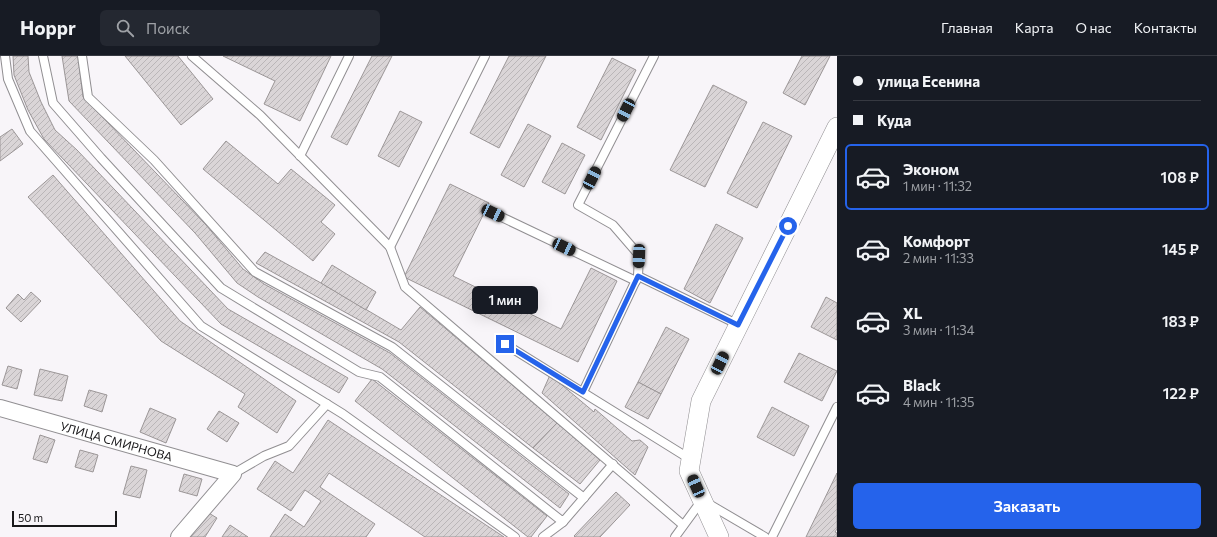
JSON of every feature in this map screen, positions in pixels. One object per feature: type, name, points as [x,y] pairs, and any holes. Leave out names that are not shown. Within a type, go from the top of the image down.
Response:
[{"type":"street","points":[[719,537],[689,471],[701,401],[837,127]]},
{"type":"street","name":"УЛИЦА СМИРНОВА","points":[[0,408],[233,474]]},
{"type":"street","points":[[179,537],[233,474]]},
{"type":"lane","points":[[5,56],[8,79],[30,131],[201,326],[343,414],[515,537]]},
{"type":"lane","points":[[43,56],[53,103],[101,158],[221,288],[359,372],[380,377],[564,522]]},
{"type":"lane","points":[[82,56],[88,97],[154,160],[255,272],[392,347],[584,498]]},
{"type":"lane","points":[[192,56],[260,115],[390,247],[405,288],[684,525]]},
{"type":"lane","points":[[300,156],[349,56]]},
{"type":"lane","points":[[390,247],[485,56]]},
{"type":"lane","points":[[583,392],[637,279],[639,256],[613,225],[578,205],[654,56]]},
{"type":"lane","points":[[493,213],[738,325]]},
{"type":"lane","points":[[505,344],[691,460]]},
{"type":"lane","points":[[233,474],[264,456],[289,446],[328,404]]},
{"type":"lane","points":[[772,537],[837,407]]},
{"type":"lane","points":[[543,537],[564,522],[613,464]]},
{"type":"lane","points":[[676,537],[702,500],[765,537]]},
{"type":"building","points":[[13,56],[28,56],[29,72],[41,102],[55,130],[77,150],[228,309],[348,378],[339,393],[221,324],[44,139],[28,110],[14,75]]},
{"type":"building","points":[[62,56],[78,56],[83,97],[206,225],[243,269],[264,284],[390,353],[569,494],[560,508],[382,369],[258,297],[237,283],[195,233],[69,101]]},
{"type":"building","points":[[125,56],[178,56],[213,99],[181,125]]},
{"type":"building","points":[[223,56],[331,56],[300,121],[264,104],[275,81]]},
{"type":"building","points":[[372,56],[392,56],[347,145],[331,137]]},
{"type":"building","points":[[509,56],[546,56],[499,148],[470,133]]},
{"type":"building","points":[[802,56],[830,56],[805,105],[783,93]]},
{"type":"building","points":[[612,58],[636,70],[601,140],[577,127]]},
{"type":"building","points":[[713,85],[747,102],[705,187],[670,170]]},
{"type":"building","points":[[400,111],[422,122],[399,167],[378,156]]},
{"type":"building","points":[[763,122],[792,136],[757,208],[727,193]]},
{"type":"building","points":[[528,124],[551,136],[524,187],[501,175]]},
{"type":"building","points":[[12,129],[23,144],[0,161],[0,137]]},
{"type":"building","points":[[226,141],[278,184],[291,169],[335,205],[321,222],[335,234],[313,261],[203,169]]},
{"type":"building","points":[[562,143],[585,155],[565,194],[542,182]]},
{"type":"building","points":[[53,175],[180,321],[296,401],[277,433],[238,407],[245,394],[161,341],[28,197]]},
{"type":"building","points":[[450,184],[489,203],[453,276],[561,329],[591,268],[617,281],[578,362],[404,277]]},
{"type":"building","points":[[716,224],[743,238],[710,303],[684,289]]},
{"type":"building","points":[[265,252],[401,330],[420,307],[557,423],[533,448],[399,342],[256,263]]},
{"type":"building","points":[[332,265],[376,292],[366,310],[321,283]]},
{"type":"building","points":[[31,292],[41,301],[21,322],[6,308],[18,294],[24,300]]},
{"type":"building","points":[[826,297],[837,303],[837,340],[811,327]]},
{"type":"building","points":[[666,327],[689,339],[661,394],[638,382]]},
{"type":"building","points":[[799,353],[837,371],[822,401],[784,382]]},
{"type":"building","points":[[8,366],[22,370],[17,389],[2,385]]},
{"type":"building","points":[[40,369],[68,376],[62,401],[34,395]]},
{"type":"building","points":[[550,375],[594,412],[595,409],[632,441],[640,440],[648,447],[635,475],[542,393]]},
{"type":"building","points":[[372,379],[547,516],[531,537],[528,537],[355,401]]},
{"type":"building","points":[[638,382],[661,394],[648,419],[625,407]]},
{"type":"building","points":[[89,390],[107,395],[102,412],[84,406]]},
{"type":"building","points":[[772,407],[809,426],[794,456],[757,437]]},
{"type":"building","points":[[150,408],[176,419],[166,443],[140,432]]},
{"type":"building","points":[[219,411],[239,423],[227,442],[207,429]]},
{"type":"building","points":[[328,420],[504,537],[425,537],[329,473],[320,487],[375,524],[366,537],[270,537],[285,514],[304,527],[321,501],[305,490],[291,511],[257,489],[275,461],[293,473]]},
{"type":"building","points":[[557,423],[600,460],[580,484],[533,448]]},
{"type":"building","points":[[40,435],[55,440],[47,463],[33,459]]},
{"type":"building","points":[[80,450],[98,455],[93,472],[75,467]]},
{"type":"building","points":[[131,466],[147,470],[140,498],[123,494]]},
{"type":"building","points":[[837,473],[837,529],[835,532],[837,533],[837,537],[806,537]]},
{"type":"building","points":[[184,474],[202,479],[197,496],[179,491]]},
{"type":"building","points":[[616,492],[630,505],[600,537],[575,537],[574,536]]},
{"type":"building","points":[[202,509],[217,518],[205,537],[185,537]]},
{"type":"building","points":[[230,525],[248,537],[222,537]]},
{"type":"route","points":[[505,344],[583,392],[638,276],[738,325],[788,226]]}]
